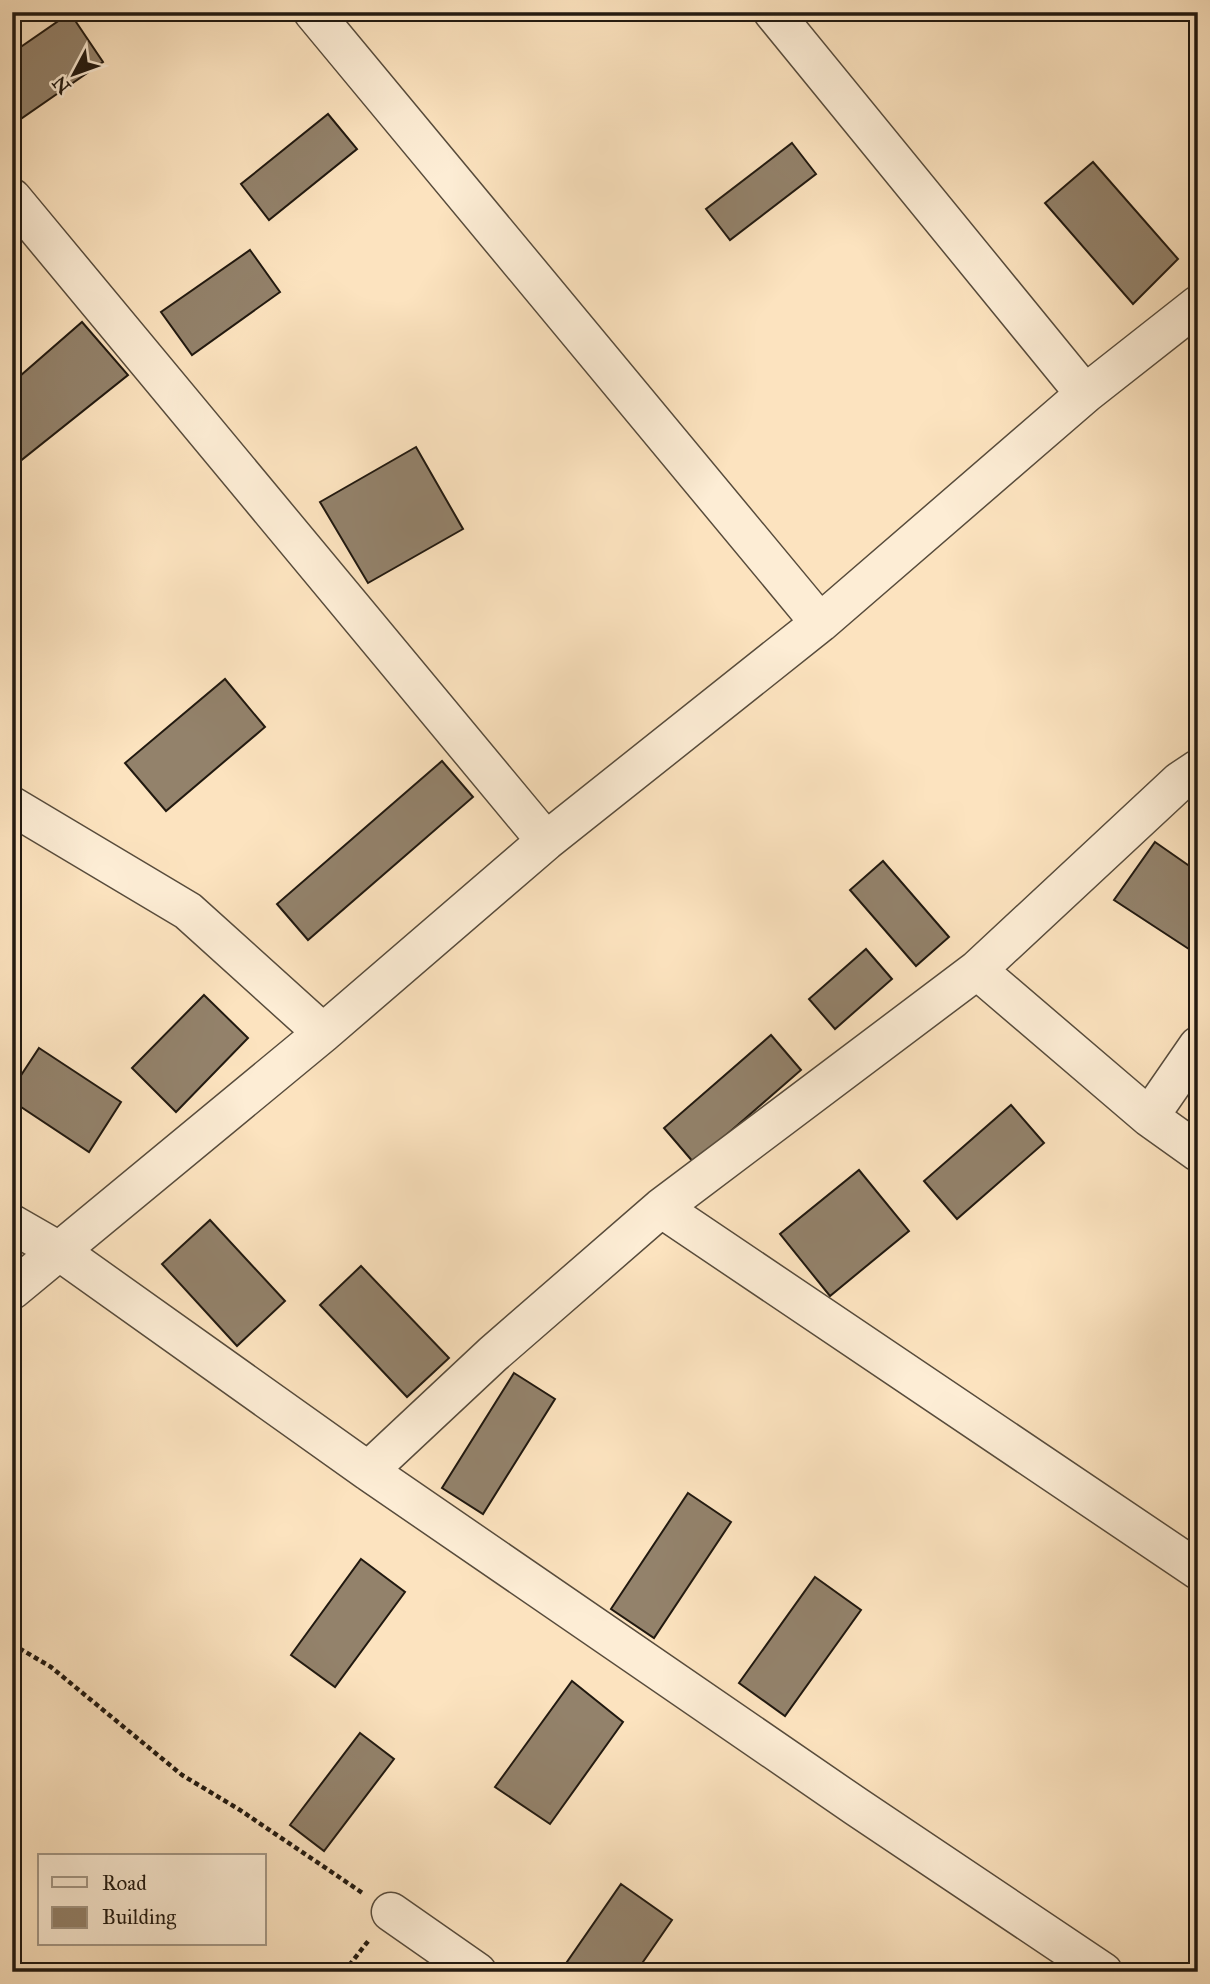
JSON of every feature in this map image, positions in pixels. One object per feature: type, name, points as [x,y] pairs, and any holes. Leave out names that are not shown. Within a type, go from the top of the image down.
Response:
[{"type":"street","points":[[313,12],[820,622]]},
{"type":"street","points":[[773,12],[1084,394]]},
{"type":"street","points":[[12,198],[546,841]]},
{"type":"street","points":[[12,1290],[323,1033],[546,841],[820,622],[1084,394],[1198,305]]},
{"type":"street","points":[[368,1471],[493,1354],[661,1208],[977,970],[1180,781],[1198,769]]},
{"type":"street","points":[[12,806],[188,911],[323,1033]]},
{"type":"street","points":[[977,970],[1149,1117],[1198,1152]]},
{"type":"street","points":[[1149,1117],[1198,1046]]},
{"type":"street","points":[[661,1208],[1198,1570]]},
{"type":"street","points":[[12,1224],[59,1251],[368,1471],[857,1807],[1103,1972]]},
{"type":"street","points":[[391,1912],[477,1972]]},
{"type":"path","points":[[12,1644],[51,1667],[182,1774],[391,1912]]},
{"type":"building","points":[[70,13],[103,62],[12,125],[12,53]]},
{"type":"building","points":[[328,114],[357,149],[269,220],[241,184]]},
{"type":"building","points":[[792,143],[816,174],[730,240],[706,209]]},
{"type":"building","points":[[1093,162],[1178,259],[1133,304],[1045,203]]},
{"type":"building","points":[[250,250],[280,292],[192,355],[161,312]]},
{"type":"building","points":[[82,322],[128,375],[19,462],[12,454],[12,383]]},
{"type":"building","points":[[416,447],[463,529],[368,583],[320,502]]},
{"type":"building","points":[[225,679],[265,727],[166,811],[125,763]]},
{"type":"building","points":[[442,761],[473,797],[308,940],[277,904]]},
{"type":"building","points":[[1155,842],[1198,872],[1198,955],[1114,900]]},
{"type":"building","points":[[883,861],[949,937],[916,966],[850,890]]},
{"type":"building","points":[[866,949],[892,979],[835,1029],[809,999]]},
{"type":"building","points":[[204,995],[248,1038],[176,1112],[132,1068]]},
{"type":"building","points":[[771,1035],[801,1070],[694,1163],[664,1128]]},
{"type":"building","points":[[39,1048],[121,1102],[89,1152],[12,1101],[12,1089]]},
{"type":"building","points":[[1011,1105],[1044,1143],[957,1219],[924,1181]]},
{"type":"building","points":[[859,1170],[909,1231],[830,1296],[780,1234]]},
{"type":"building","points":[[210,1220],[285,1301],[237,1346],[162,1264]]},
{"type":"building","points":[[361,1266],[449,1358],[407,1397],[320,1305]]},
{"type":"building","points":[[514,1373],[555,1399],[483,1514],[442,1488]]},
{"type":"building","points":[[688,1493],[731,1522],[654,1638],[611,1609]]},
{"type":"building","points":[[361,1559],[405,1592],[335,1687],[291,1655]]},
{"type":"building","points":[[815,1577],[861,1610],[785,1716],[739,1683]]},
{"type":"building","points":[[572,1681],[623,1722],[550,1824],[495,1787]]},
{"type":"building","points":[[360,1733],[394,1759],[324,1851],[290,1825]]},
{"type":"building","points":[[621,1884],[672,1920],[636,1972],[560,1972]]}]
